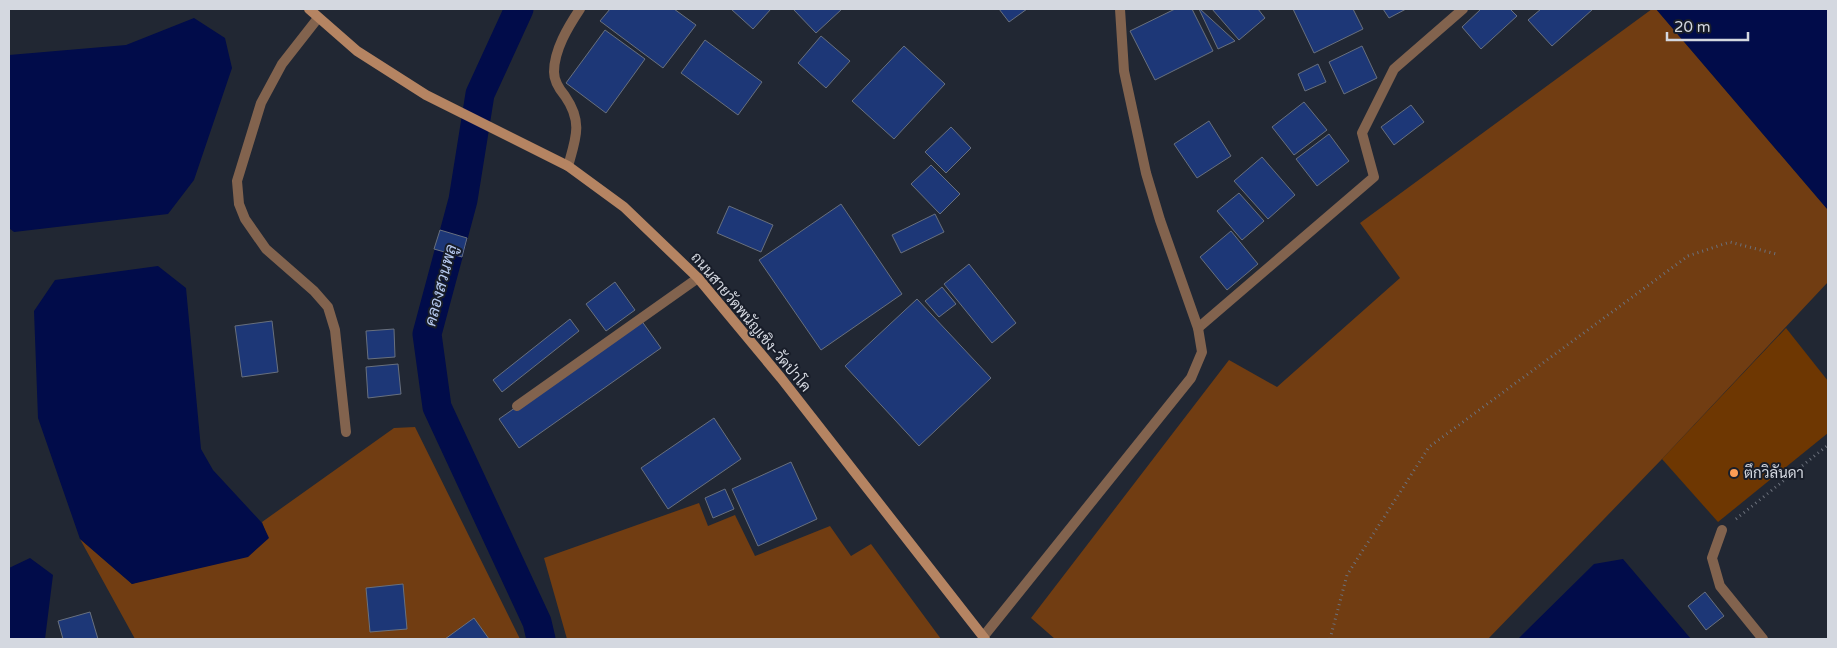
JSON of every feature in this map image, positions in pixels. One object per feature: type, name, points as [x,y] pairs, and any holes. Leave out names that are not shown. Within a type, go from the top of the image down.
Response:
[{"type":"main road","name":"ถนนสายวัดพนัญเชิง-วัดป่าโค","points":[[309,9],[357,51],[426,95],[568,166],[624,207],[698,278],[782,378],[984,638]]},
{"type":"street","points":[[568,166],[576,139],[577,123],[571,105],[558,86],[554,74],[559,48],[580,9]]},
{"type":"street","points":[[984,638],[1191,378],[1202,352],[1198,328],[1160,220],[1146,173],[1124,71],[1120,9]]},
{"type":"street","points":[[1198,328],[1374,177],[1362,132],[1394,69],[1463,9]]},
{"type":"street","points":[[318,18],[282,64],[261,103],[237,181],[239,204],[245,219],[266,249],[314,291],[328,307],[336,330],[346,432]]},
{"type":"street","points":[[517,406],[698,278]]},
{"type":"street","points":[[1722,530],[1712,558],[1720,586],[1763,639]]},
{"type":"path","points":[[1330,639],[1346,575],[1428,447],[1688,256],[1730,242],[1776,254]]},
{"type":"path","points":[[1722,530],[1828,445]]},
{"type":"shaded area","points":[[1652,9],[1656,9],[1828,210],[1828,282],[1662,459],[1488,639],[1055,639],[1031,618],[1229,360],[1277,387],[1400,278],[1360,223]]},
{"type":"shaded area","points":[[1656,9],[1828,9],[1828,210]]},
{"type":"shaded area","points":[[194,18],[225,38],[232,68],[194,180],[168,214],[14,232],[9,228],[9,55],[126,45]]},
{"type":"shaded area","points":[[158,266],[186,288],[201,449],[213,470],[262,523],[269,538],[248,557],[132,584],[80,539],[38,418],[34,311],[55,280]]},
{"type":"shaded area","points":[[1786,328],[1828,381],[1828,433],[1718,522],[1662,459]]},
{"type":"shaded area","points":[[415,427],[520,639],[135,639],[80,539],[132,584],[268,539],[262,522],[394,428]]},
{"type":"shaded area","points":[[699,503],[708,526],[735,515],[755,556],[830,526],[851,556],[871,544],[941,639],[567,639],[544,558]]},
{"type":"shaded area","points":[[30,558],[53,575],[45,639],[9,639],[9,568]]},
{"type":"shaded area","points":[[1623,559],[1691,639],[1518,639],[1594,564]]},
{"type":"building","points":[[610,9],[674,9],[696,25],[663,68],[600,21]]},
{"type":"building","points":[[731,9],[771,9],[753,29]]},
{"type":"building","points":[[793,9],[842,9],[816,33]]},
{"type":"building","points":[[999,9],[1027,9],[1009,22]]},
{"type":"building","points":[[1175,9],[1192,9],[1213,51],[1155,80],[1130,31]]},
{"type":"building","points":[[1200,9],[1235,41],[1218,49]]},
{"type":"building","points":[[1212,9],[1258,9],[1265,18],[1239,40]]},
{"type":"building","points":[[1293,9],[1353,9],[1363,29],[1314,53]]},
{"type":"building","points":[[1383,9],[1406,9],[1389,18]]},
{"type":"building","points":[[1481,9],[1510,9],[1517,16],[1481,49],[1462,27]]},
{"type":"building","points":[[1541,9],[1593,9],[1552,46],[1528,20]]},
{"type":"building","points":[[605,30],[645,59],[606,113],[566,83]]},
{"type":"building","points":[[821,36],[850,61],[826,88],[798,63]]},
{"type":"building","points":[[705,40],[762,82],[738,115],[681,73]]},
{"type":"building","points":[[904,46],[945,84],[894,139],[852,101]]},
{"type":"building","points":[[1362,46],[1377,78],[1344,94],[1329,62]]},
{"type":"building","points":[[1318,64],[1326,82],[1305,91],[1298,74]]},
{"type":"building","points":[[1304,102],[1327,130],[1294,155],[1272,127]]},
{"type":"building","points":[[1411,105],[1424,122],[1394,145],[1381,127]]},
{"type":"building","points":[[1209,121],[1231,156],[1197,178],[1174,144]]},
{"type":"building","points":[[951,127],[971,148],[946,173],[925,152]]},
{"type":"building","points":[[1329,134],[1349,161],[1317,186],[1296,159]]},
{"type":"building","points":[[1262,157],[1295,195],[1268,219],[1234,181]]},
{"type":"building","points":[[931,165],[960,194],[940,214],[911,184]]},
{"type":"building","points":[[1239,193],[1264,221],[1242,240],[1217,211]]},
{"type":"building","points":[[841,204],[902,294],[821,350],[759,260]]},
{"type":"building","points":[[729,206],[773,225],[761,252],[717,233]]},
{"type":"building","points":[[935,214],[944,232],[901,253],[892,235]]},
{"type":"building","points":[[440,230],[467,238],[462,257],[434,249]]},
{"type":"building","points":[[1231,231],[1258,264],[1227,290],[1200,257]]},
{"type":"building","points":[[969,264],[1016,323],[992,343],[944,284]]},
{"type":"building","points":[[615,282],[635,310],[606,331],[586,304]]},
{"type":"building","points":[[942,287],[956,304],[939,317],[925,301]]},
{"type":"building","points":[[917,299],[991,378],[919,446],[845,366]]},
{"type":"building","points":[[570,319],[579,331],[502,392],[493,380]]},
{"type":"building","points":[[641,320],[661,348],[519,448],[499,419]]},
{"type":"building","points":[[272,321],[278,372],[242,377],[235,326]]},
{"type":"building","points":[[394,329],[395,357],[368,359],[366,331]]},
{"type":"building","points":[[398,364],[401,394],[368,398],[366,367]]},
{"type":"building","points":[[714,418],[741,459],[668,509],[641,468]]},
{"type":"building","points":[[791,462],[817,519],[758,546],[732,489]]},
{"type":"building","points":[[725,489],[734,509],[713,518],[705,498]]},
{"type":"building","points":[[403,584],[407,629],[370,632],[366,588]]},
{"type":"building","points":[[1705,592],[1724,616],[1706,630],[1688,606]]},
{"type":"building","points":[[90,612],[98,639],[63,639],[58,621]]},
{"type":"building","points":[[474,618],[489,639],[445,639]]},
{"type":"waterway","name":"คลองสวนพลู","points":[[519,9],[480,94],[463,200],[427,334],[437,407],[537,622],[541,639]]},
{"type":"place","name":"ตึกวิลันดา","points":[[1734,473]]}]
